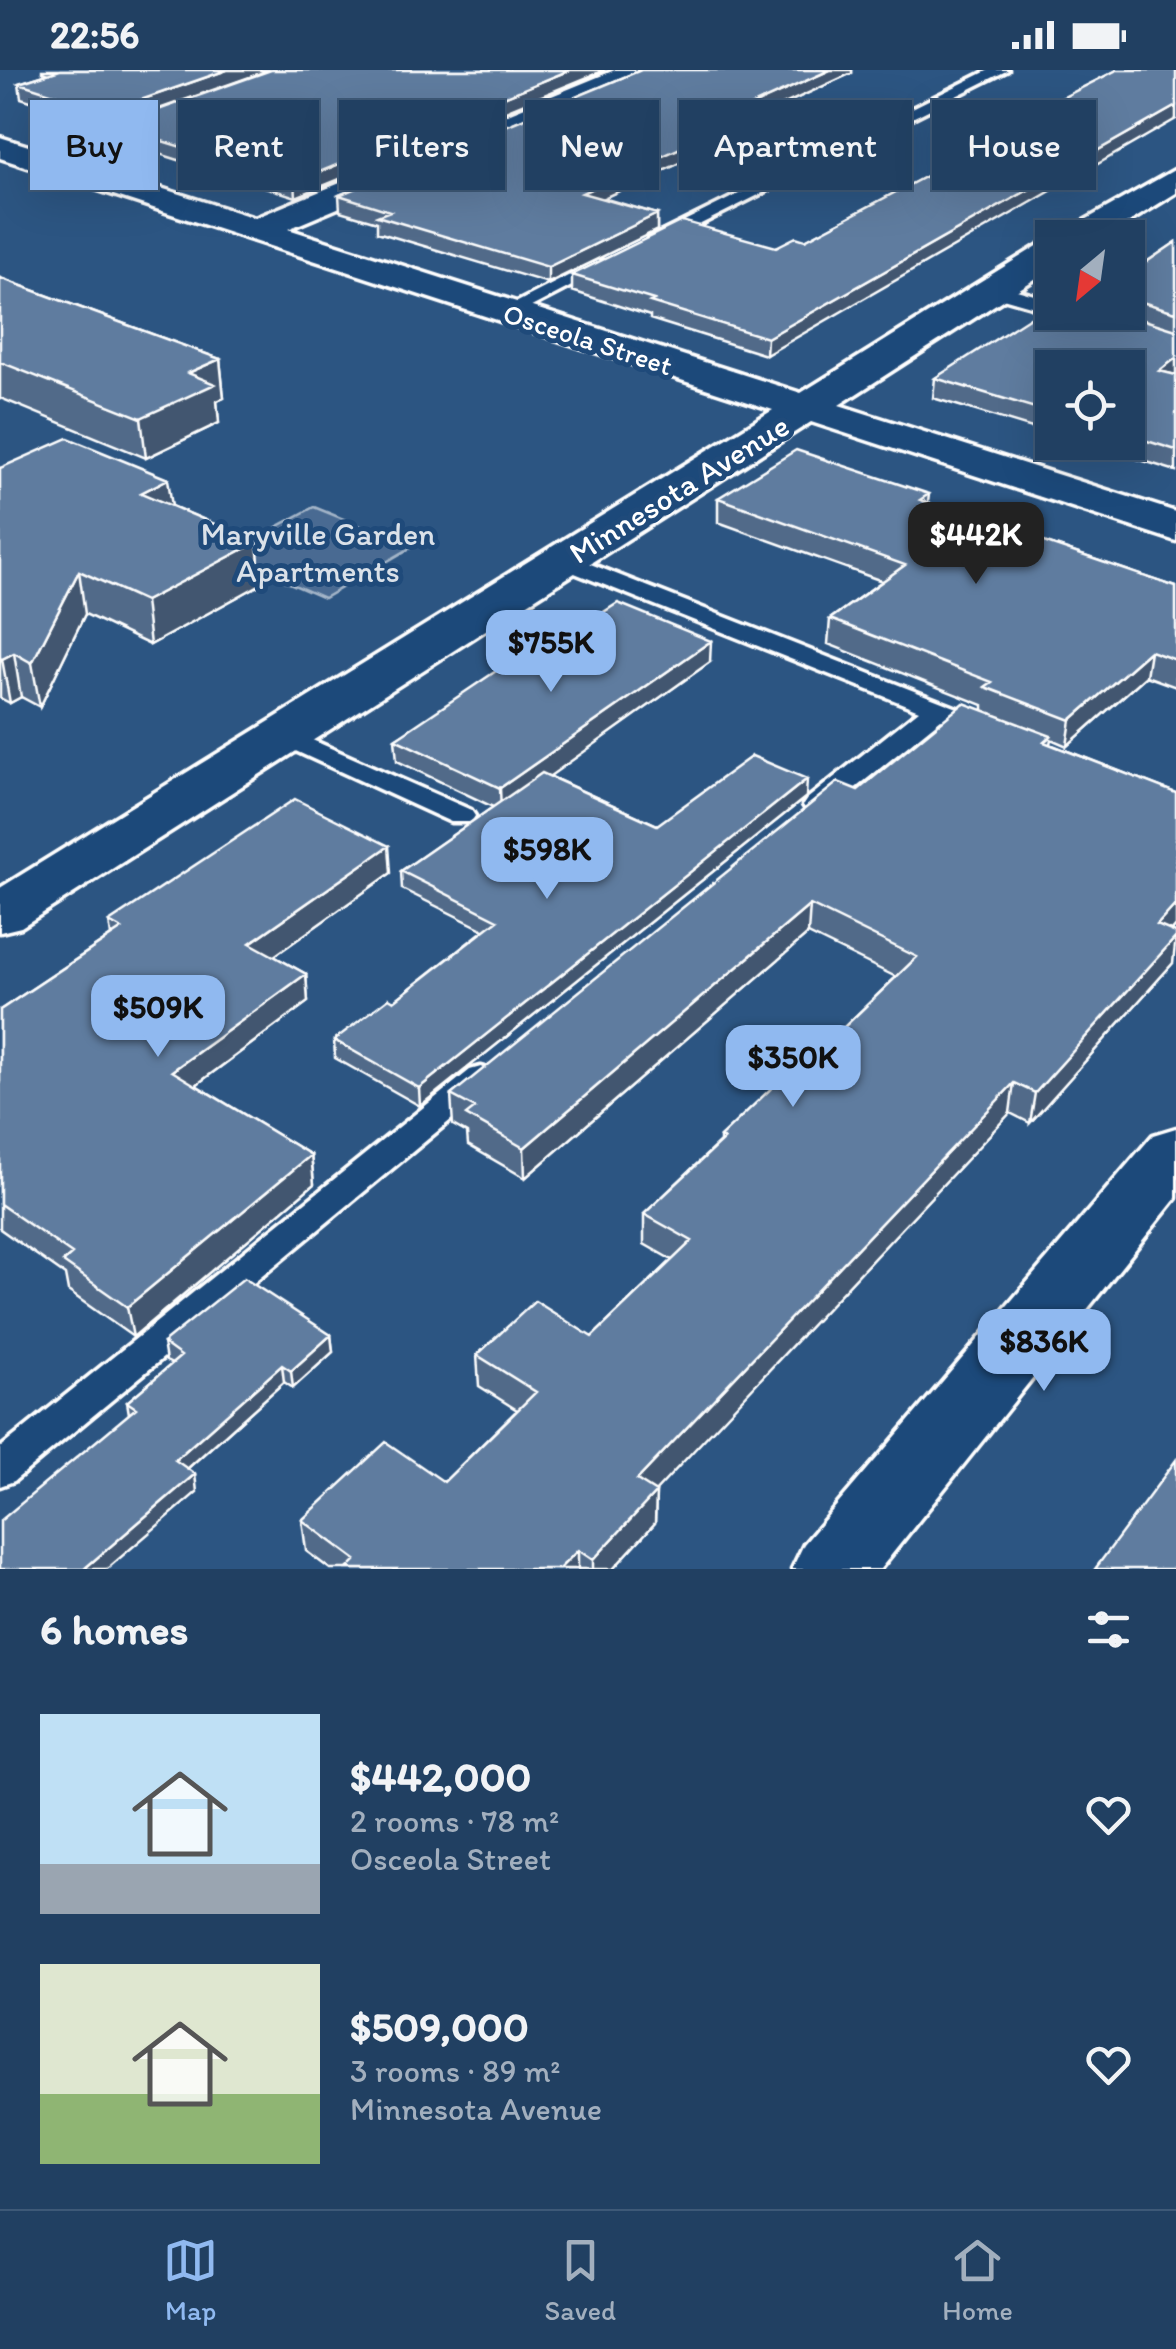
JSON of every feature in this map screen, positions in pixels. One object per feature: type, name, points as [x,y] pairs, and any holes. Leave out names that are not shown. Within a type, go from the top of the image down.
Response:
[{"type":"street","points":[[253,231],[641,70]]},
{"type":"street","name":"Osceola Street","points":[[18,153],[1176,527]]},
{"type":"street","points":[[1107,220],[1176,178]]},
{"type":"street","name":"Minnesota Avenue","points":[[0,914],[1035,263]]},
{"type":"street","points":[[832,1569],[1176,1152]]},
{"type":"lane","points":[[648,243],[1001,70]]},
{"type":"lane","points":[[18,153],[165,114]]},
{"type":"lane","points":[[506,312],[630,252]]},
{"type":"lane","points":[[992,290],[1035,301]]},
{"type":"lane","points":[[565,561],[974,723]]},
{"type":"lane","points":[[798,821],[936,708]]},
{"type":"lane","points":[[285,736],[461,816]]},
{"type":"lane","points":[[0,1470],[507,1058]]},
{"type":"green space","name":"Maryville Garden Apartments","points":[[314,507],[412,547],[324,598],[225,555]]},
{"type":"building","points":[[60,70],[227,70],[141,100],[73,100],[19,83]]},
{"type":"building","points":[[271,70],[570,70],[496,100],[339,100],[339,164],[319,172],[319,100],[186,100]]},
{"type":"building","points":[[641,70],[830,70],[764,100],[679,100],[679,149],[659,158],[659,100],[569,100]]},
{"type":"building","points":[[1117,70],[1176,70],[1176,106],[1096,151],[1096,100],[1058,100]]},
{"type":"building","points":[[178,103],[178,146],[158,140],[158,110]]},
{"type":"building","points":[[525,118],[525,190],[589,190],[582,193],[657,214],[548,267],[377,216],[390,211],[339,195],[351,190],[505,190],[505,126]]},
{"type":"building","points":[[932,173],[932,190],[1028,190],[767,338],[572,275],[682,221],[776,247],[796,237],[805,240],[900,190],[912,190],[912,184]]},
{"type":"building","points":[[1176,242],[1176,312],[1145,303],[1145,263]]},
{"type":"building","points":[[0,278],[220,359],[188,373],[215,384],[141,418],[0,362]]},
{"type":"building","points":[[1035,314],[1035,330],[1145,330],[1145,320],[1176,330],[1176,358],[1159,371],[1176,375],[1176,450],[1145,440],[1145,350],[1035,350],[1035,408],[935,378]]},
{"type":"building","points":[[68,438],[168,479],[141,493],[257,542],[145,601],[79,571],[32,663],[14,653],[2,659],[0,468]]},
{"type":"building","points":[[796,450],[929,494],[920,500],[1176,587],[1176,660],[1150,651],[1071,720],[985,687],[992,682],[830,619],[905,565],[718,498]]},
{"type":"building","points":[[618,603],[711,641],[500,788],[395,739],[523,653],[533,657]]},
{"type":"building","points":[[964,703],[1051,736],[1044,742],[1176,793],[1176,904],[1157,925],[1176,933],[1176,937],[1035,1093],[1014,1083],[637,1480],[656,1492],[593,1560],[578,1550],[559,1569],[347,1569],[356,1560],[302,1520],[386,1442],[444,1482],[536,1392],[477,1355],[535,1301],[592,1337],[692,1241],[644,1214],[780,1080],[786,1083],[917,957],[810,905],[524,1148],[466,1115],[475,1108],[451,1095],[838,782],[858,790]]},
{"type":"building","points":[[752,756],[807,779],[419,1088],[334,1040],[389,998],[394,1001],[498,920],[401,871],[542,773],[657,825]]},
{"type":"building","points":[[295,799],[389,846],[250,943],[306,974],[172,1071],[311,1155],[127,1307],[63,1262],[72,1254],[0,1204],[0,1010],[122,929],[109,922]]},
{"type":"building","points":[[244,1278],[331,1335],[291,1371],[282,1365],[175,1460],[195,1474],[84,1569],[0,1569],[0,1521],[136,1408],[127,1402],[181,1356],[163,1343]]},
{"type":"building","points":[[1176,1460],[1176,1569],[1095,1569]]}]
